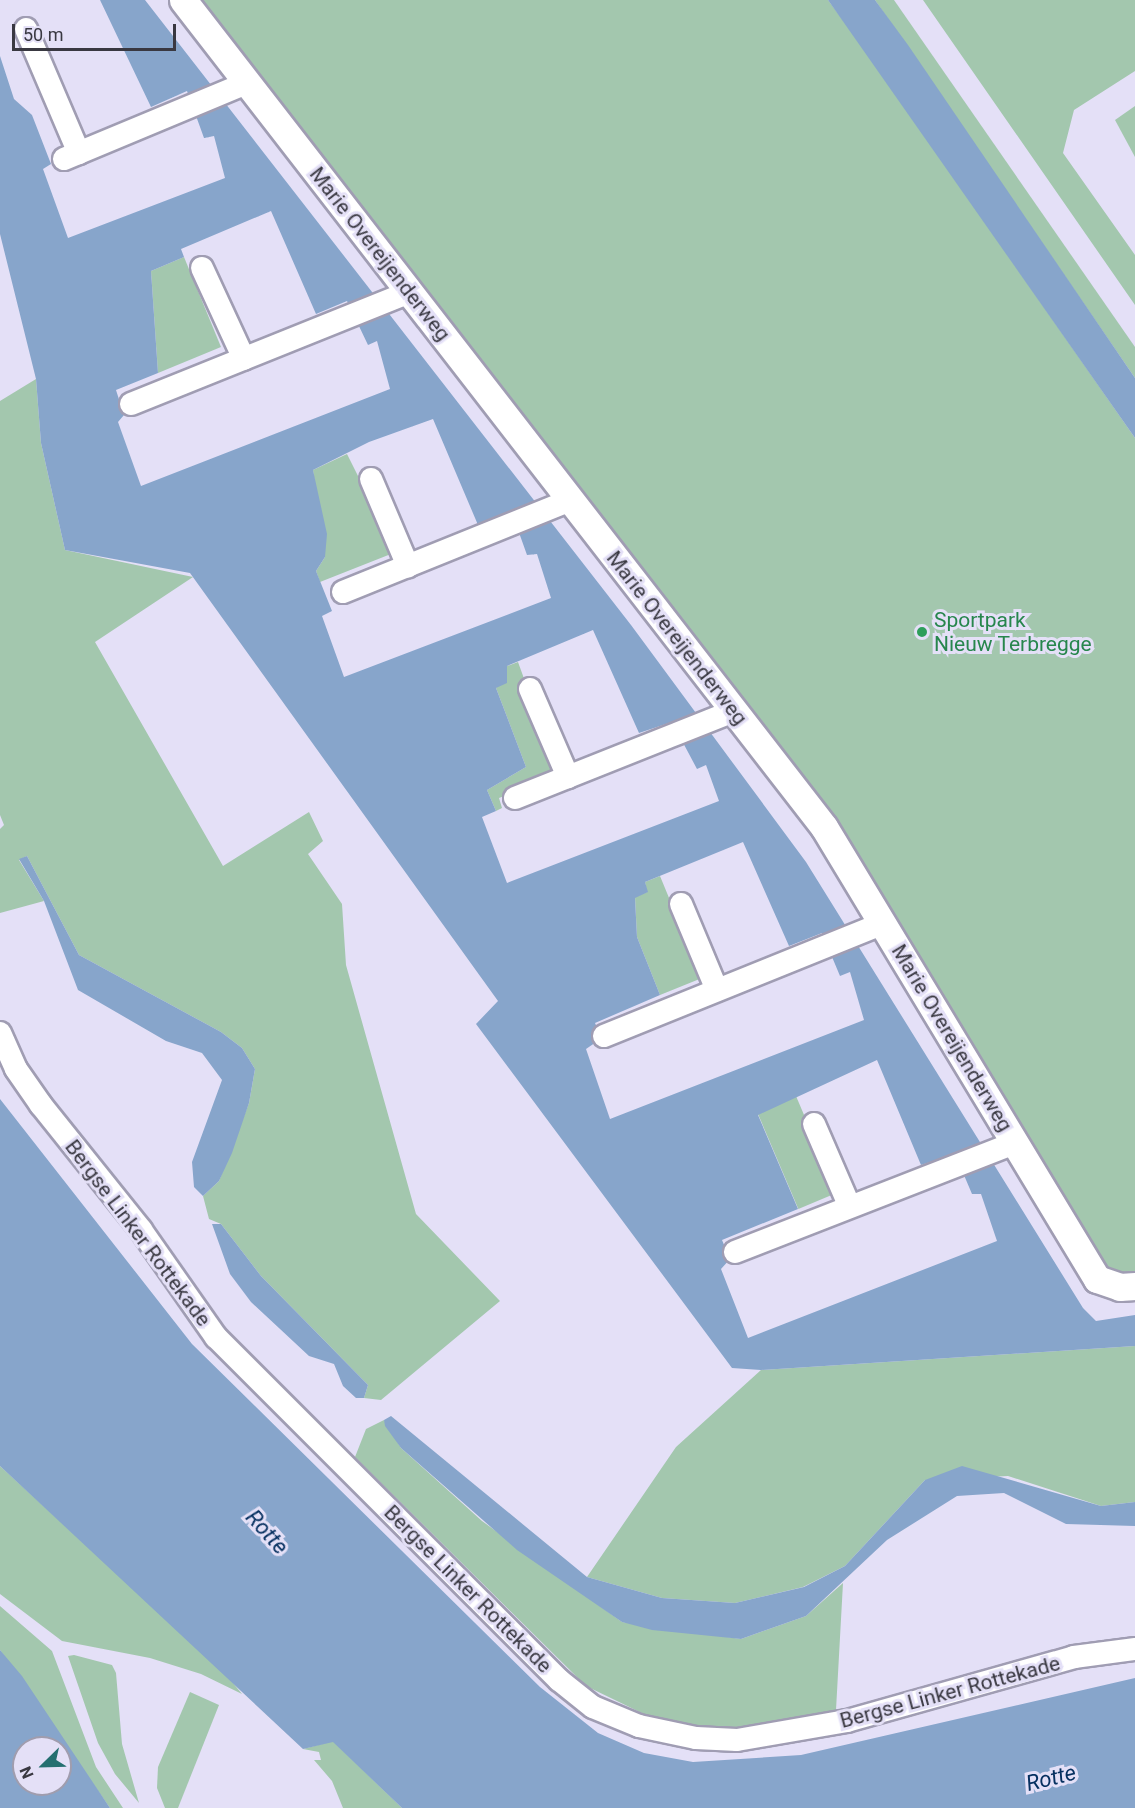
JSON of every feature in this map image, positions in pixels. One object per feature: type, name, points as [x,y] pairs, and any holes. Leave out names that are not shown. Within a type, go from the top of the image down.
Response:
[{"type":"street","name":"Marie Overeijenderweg","points":[[183,0],[238,87],[398,297],[560,505],[734,711],[824,827],[872,927],[1004,1147],[1097,1279],[1120,1287],[1135,1286]]},
{"type":"street","points":[[26,29],[72,156],[238,87]]},
{"type":"street","points":[[202,268],[244,359]]},
{"type":"street","points":[[131,404],[398,297]]},
{"type":"street","points":[[371,479],[408,566]]},
{"type":"street","points":[[343,592],[560,505]]},
{"type":"street","points":[[530,689],[568,777]]},
{"type":"street","points":[[515,798],[734,711]]},
{"type":"street","points":[[681,904],[717,990]]},
{"type":"street","points":[[604,1036],[872,927]]},
{"type":"street","name":"Bergse Linker Rottekade","points":[[0,1033],[16,1069],[41,1105],[141,1230],[216,1337],[559,1680],[593,1707],[639,1726],[737,1740],[847,1722],[1074,1658],[1135,1649]]},
{"type":"street","points":[[814,1124],[850,1207]]},
{"type":"street","points":[[735,1252],[1004,1147]]},
{"type":"green space","name":"Sportpark Nieuw Terbregge","points":[[188,0],[828,0],[863,47],[1135,438],[1135,1274],[1112,1275],[1099,1262],[818,812]]},
{"type":"green space","points":[[875,0],[894,0],[1135,347],[1135,378]]},
{"type":"green space","points":[[923,0],[1135,0],[1135,71],[1074,110],[1063,153],[1135,255],[1135,305]]},
{"type":"green space","points":[[1135,106],[1135,157],[1115,120]]},
{"type":"green space","points":[[184,257],[221,347],[158,373],[151,271]]},
{"type":"green space","points":[[36,379],[41,443],[65,550],[193,577],[95,642],[223,866],[309,812],[323,841],[308,854],[342,904],[346,965],[416,1214],[500,1301],[381,1400],[364,1398],[368,1385],[261,1276],[221,1224],[209,1219],[203,1196],[219,1181],[249,1103],[255,1069],[242,1048],[221,1032],[79,955],[27,856],[19,860],[44,901],[0,913],[0,829],[4,825],[0,815],[0,401]]},
{"type":"green space","points":[[347,454],[396,552],[320,582],[316,571],[325,557],[313,470]]},
{"type":"green space","points":[[518,662],[559,775],[499,798],[502,808],[496,811],[487,790],[526,767],[496,688],[507,666]]},
{"type":"green space","points":[[660,876],[702,978],[660,995],[637,937],[635,897],[647,892],[645,882]]},
{"type":"green space","points":[[796,1096],[837,1193],[798,1209],[757,1112]]},
{"type":"green space","points":[[1135,1346],[1135,1502],[1101,1506],[1008,1476],[925,1480],[845,1566],[803,1587],[735,1603],[662,1598],[587,1577],[676,1447],[761,1370]]},
{"type":"green space","points":[[384,1420],[401,1448],[482,1521],[622,1622],[741,1639],[806,1616],[843,1583],[836,1710],[742,1730],[707,1728],[650,1717],[586,1686],[355,1457],[366,1429]]},
{"type":"green space","points":[[0,1466],[224,1672],[242,1694],[201,1674],[150,1658],[62,1641],[0,1594]]},
{"type":"green space","points":[[0,1606],[52,1651],[96,1767],[123,1808],[110,1808],[72,1753],[72,1736],[60,1736],[0,1650]]},
{"type":"green space","points":[[74,1655],[112,1665],[116,1673],[122,1744],[139,1803],[115,1774],[98,1743],[68,1656]]},
{"type":"green space","points":[[190,1692],[219,1705],[178,1808],[165,1808],[157,1788],[158,1767]]},
{"type":"green space","points":[[333,1741],[402,1808],[343,1808],[332,1781],[314,1760],[321,1760],[319,1752],[303,1749]]},
{"type":"water","points":[[100,0],[145,0],[631,625],[806,862],[1083,1308],[1096,1321],[1135,1315],[1135,1346],[761,1370],[732,1368],[476,1024],[498,1001],[190,573],[65,550],[41,443],[36,379],[0,234],[0,56],[14,99],[32,115],[51,164],[43,169],[68,238],[225,178],[214,136],[204,138],[187,91],[151,107]],"holes":[[[271,211],[316,314],[347,301],[368,345],[377,341],[390,389],[141,486],[118,422],[124,415],[116,390],[158,373],[151,271],[184,257],[181,249]],[[433,419],[478,525],[512,513],[527,555],[537,554],[551,598],[344,677],[322,616],[332,611],[316,571],[325,557],[327,534],[313,470],[369,442]],[[593,630],[639,733],[672,722],[697,769],[706,765],[719,801],[507,883],[482,817],[496,811],[487,790],[526,767],[496,688],[507,683],[507,666]],[[743,842],[789,946],[822,933],[840,976],[850,972],[864,1020],[610,1119],[586,1049],[602,1038],[595,1023],[660,995],[637,937],[635,898],[648,892],[645,882]],[[877,1060],[921,1165],[955,1154],[972,1194],[981,1194],[997,1241],[748,1338],[721,1269],[730,1259],[722,1240],[798,1209],[758,1115]]]},
{"type":"water","points":[[828,0],[875,0],[908,45],[1135,378],[1135,438]]},
{"type":"water","points":[[27,856],[79,955],[221,1032],[242,1048],[255,1069],[249,1103],[232,1153],[219,1181],[203,1196],[194,1187],[192,1162],[222,1080],[202,1053],[166,1041],[78,990],[44,901],[19,859]]},
{"type":"water","name":"Rotte","points":[[0,1099],[192,1344],[540,1687],[598,1733],[644,1753],[693,1762],[801,1755],[1135,1678],[1135,1808],[402,1808],[333,1742],[303,1749],[0,1466]]},
{"type":"water","points":[[212,1224],[221,1224],[261,1276],[368,1385],[364,1398],[356,1398],[343,1386],[334,1364],[309,1356],[251,1302],[230,1274]]},
{"type":"water","points":[[391,1416],[587,1577],[662,1598],[735,1603],[804,1587],[845,1566],[925,1480],[962,1466],[1101,1506],[1135,1502],[1135,1526],[1066,1524],[1004,1493],[957,1496],[887,1540],[806,1616],[741,1639],[652,1630],[622,1622],[517,1550],[401,1448],[385,1426],[384,1420]]},
{"type":"water","points":[[0,1650],[22,1676],[62,1736],[12,1736],[12,1796],[72,1796],[72,1751],[110,1808],[0,1808]]},
{"type":"place","name":"Sportpark Nieuw Terbregge","points":[[922,632]]}]
